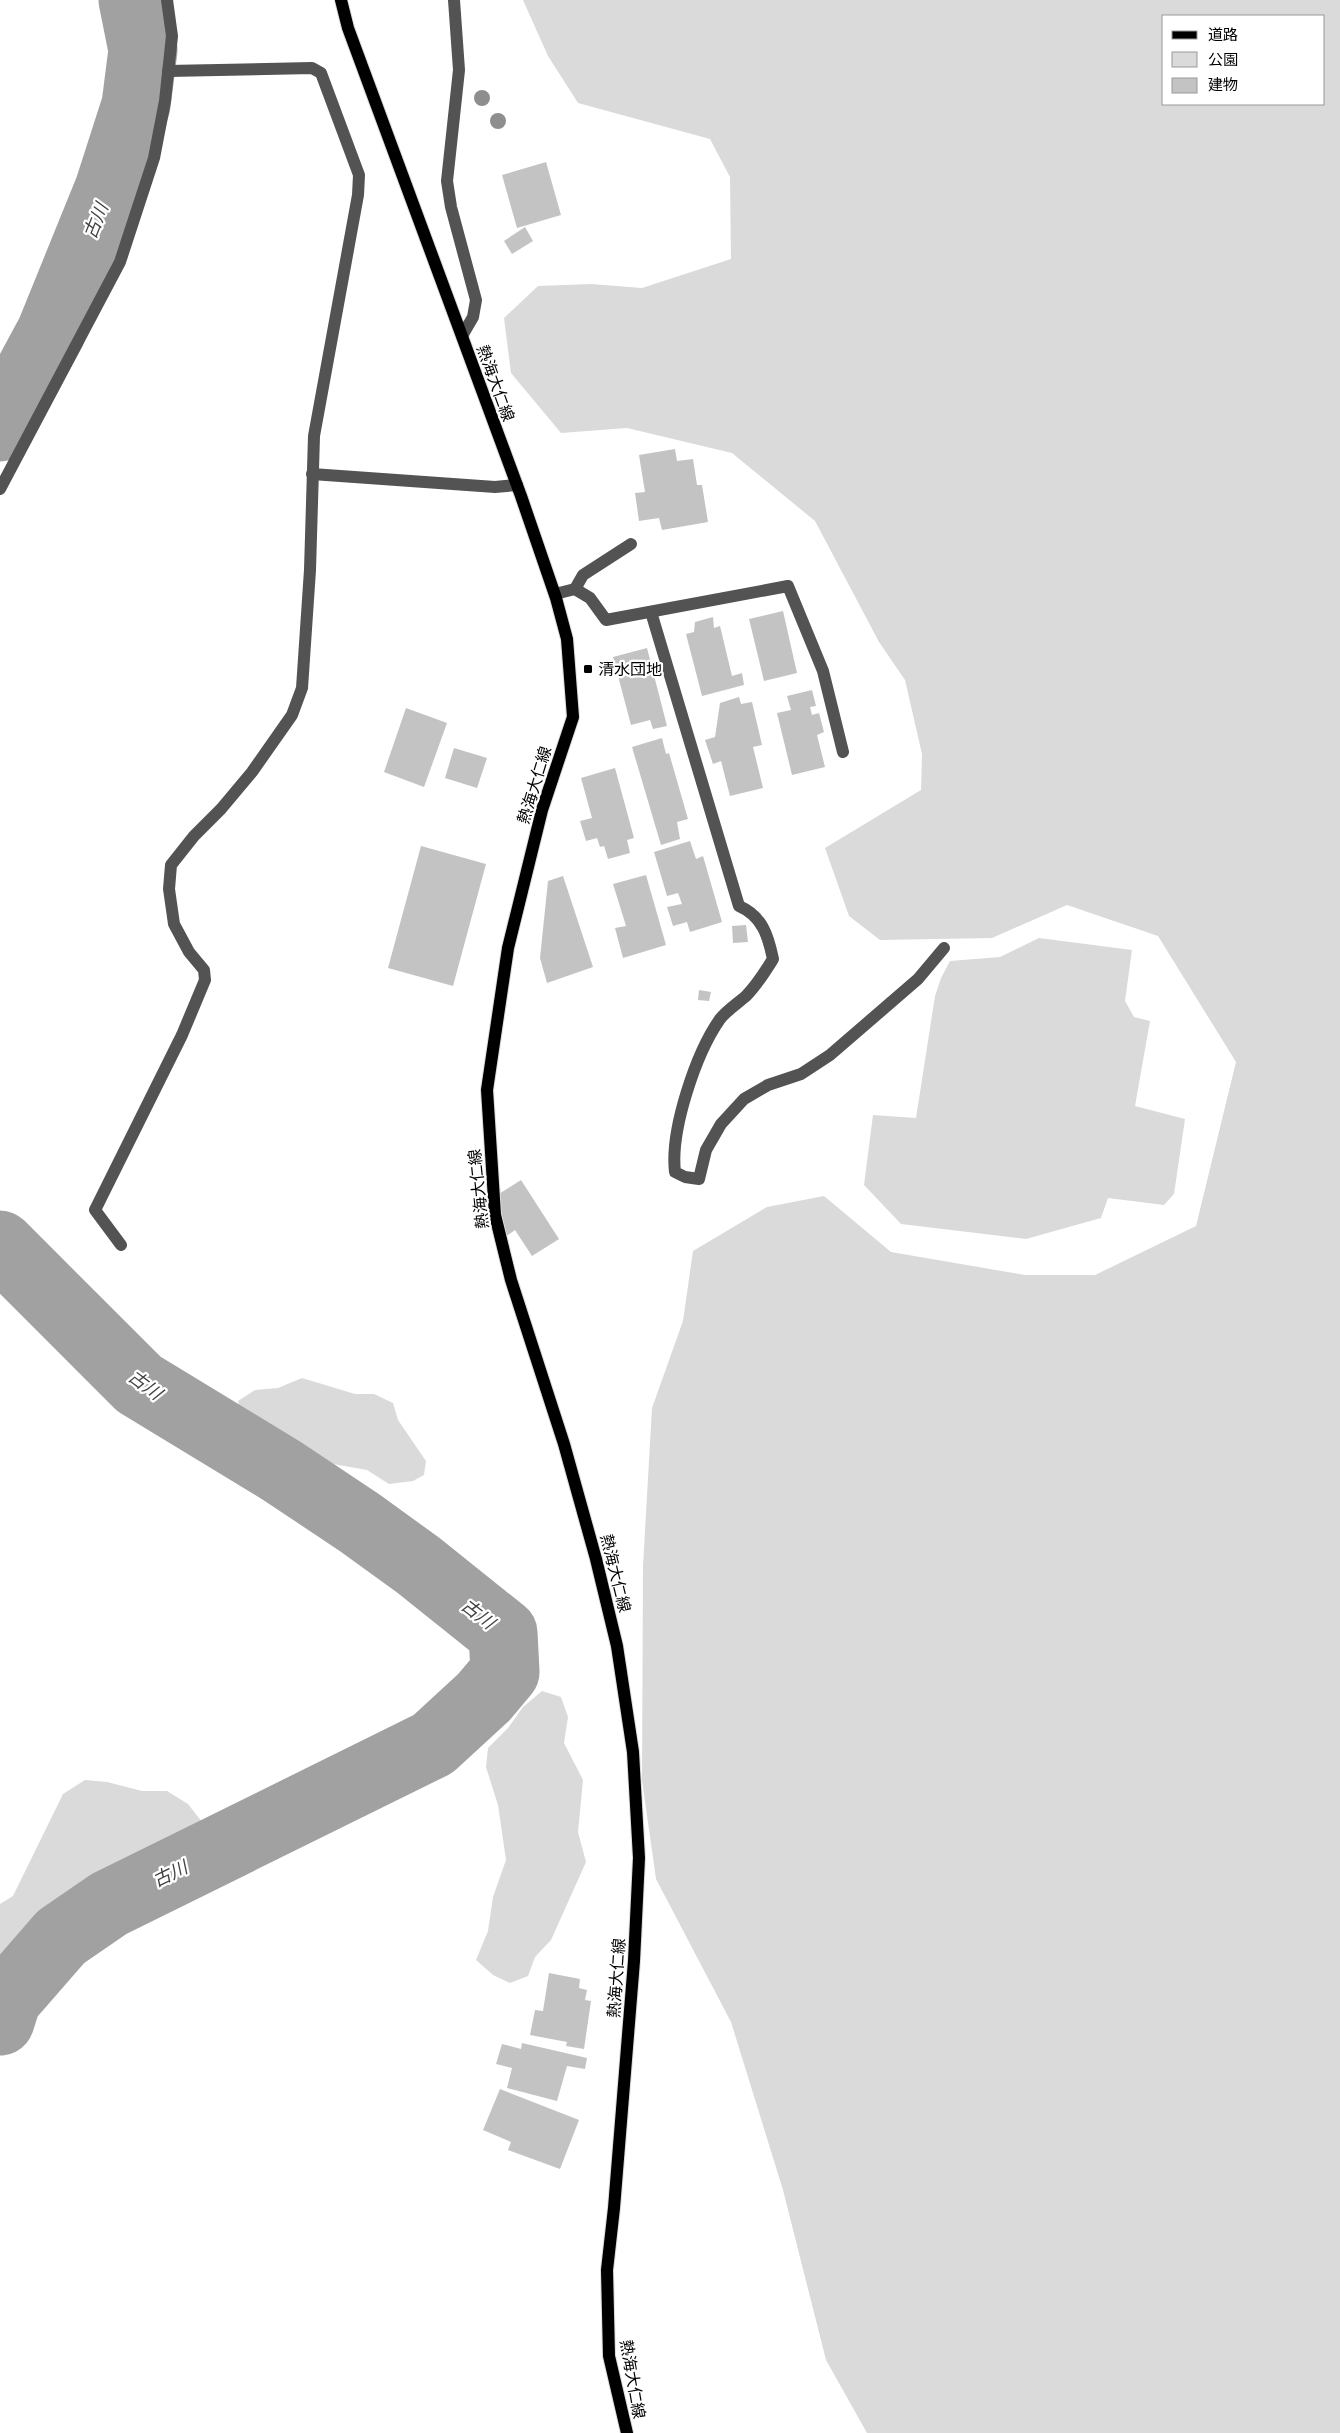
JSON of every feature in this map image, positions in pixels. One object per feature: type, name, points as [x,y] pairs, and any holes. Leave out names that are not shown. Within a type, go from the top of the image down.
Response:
[{"type":"main road","name":"熱海大仁線","points":[[341,0],[348,28],[517,485],[555,594],[567,639],[573,717],[542,810],[508,948],[487,1100],[495,1215],[511,1280],[564,1444],[596,1559],[617,1646],[633,1752],[639,1858],[614,2208],[607,2270],[609,2356],[627,2433]]},
{"type":"street","points":[[0,489],[120,262],[154,158],[165,101],[172,36],[167,0]]},
{"type":"street","points":[[454,0],[459,70],[447,181],[451,207],[476,300],[474,317],[462,336]]},
{"type":"street","points":[[122,1245],[95,1210],[182,1035],[204,980],[204,970],[189,952],[174,924],[169,890],[171,865],[194,836],[221,809],[252,772],[292,715],[302,688],[310,570],[314,436],[358,195],[359,176],[321,73],[312,68],[168,71]]},
{"type":"street","points":[[312,474],[496,487],[517,485]]},
{"type":"street","points":[[575,589],[583,575],[630,544]]},
{"type":"street","points":[[555,594],[575,589],[590,598],[606,620],[788,586],[823,671],[843,752]]},
{"type":"street","points":[[651,612],[739,906],[749,910],[762,922],[769,939],[773,959],[748,994],[721,1018],[695,1064],[673,1158],[675,1172],[685,1177],[699,1179],[706,1150],[721,1124],[744,1099],[768,1085],[800,1074],[830,1055],[918,979],[944,948]]},
{"type":"green space","points":[[523,0],[1340,0],[1340,2433],[867,2433],[826,2360],[783,2190],[731,2022],[656,1879],[642,1780],[643,1566],[652,1408],[683,1321],[693,1251],[767,1207],[824,1196],[891,1252],[1025,1275],[1095,1275],[1196,1226],[1236,1062],[1158,936],[1067,905],[992,938],[880,940],[849,916],[825,848],[921,790],[922,754],[905,680],[879,642],[815,521],[732,453],[627,428],[561,433],[511,373],[504,318],[538,286],[591,284],[642,288],[731,259],[730,177],[710,139],[578,103],[548,56]]},
{"type":"green space","points":[[1039,938],[1132,950],[1125,1001],[1134,1017],[1150,1021],[1135,1106],[1185,1119],[1174,1194],[1164,1205],[1108,1198],[1101,1218],[1026,1239],[901,1224],[864,1185],[873,1115],[916,1118],[935,996],[941,978],[950,961],[1000,957]]},
{"type":"green space","points":[[302,1378],[355,1394],[374,1394],[393,1403],[398,1420],[426,1461],[424,1475],[413,1481],[389,1484],[367,1470],[304,1459],[259,1434],[242,1415],[238,1401],[255,1390],[278,1388]]},
{"type":"green space","points":[[542,1691],[561,1697],[568,1717],[564,1743],[583,1780],[578,1832],[586,1862],[551,1940],[535,1957],[528,1976],[510,1983],[493,1975],[476,1960],[488,1931],[493,1897],[506,1860],[498,1805],[486,1767],[488,1748],[508,1728],[523,1707]]},
{"type":"green space","points":[[85,1780],[107,1782],[142,1791],[167,1791],[188,1804],[202,1822],[199,1837],[169,1860],[97,1892],[60,1913],[39,1929],[0,1975],[0,1904],[13,1896],[63,1794]]},
{"type":"building","points":[[546,162],[561,215],[517,228],[502,175]]},
{"type":"building","points":[[525,227],[533,241],[512,254],[504,241]]},
{"type":"building","points":[[675,449],[677,461],[693,459],[697,485],[702,485],[708,522],[662,530],[659,518],[639,521],[635,493],[645,492],[639,455]]},
{"type":"building","points":[[783,611],[797,673],[764,681],[749,619]]},
{"type":"building","points":[[713,617],[714,628],[720,626],[732,676],[742,673],[744,685],[702,696],[686,634],[694,632],[695,622]]},
{"type":"building","points":[[647,648],[667,726],[653,729],[650,720],[631,725],[613,657]]},
{"type":"building","points":[[812,690],[816,706],[810,707],[812,715],[819,713],[824,732],[817,735],[825,767],[792,775],[777,713],[791,710],[787,696]]},
{"type":"building","points":[[739,697],[741,704],[752,702],[762,745],[753,747],[763,788],[730,796],[721,761],[713,764],[705,740],[715,737],[720,703]]},
{"type":"building","points":[[406,708],[447,723],[424,787],[384,772]]},
{"type":"building","points":[[662,738],[666,754],[669,753],[688,819],[677,822],[680,839],[661,845],[632,747]]},
{"type":"building","points":[[454,748],[487,758],[477,788],[445,778]]},
{"type":"building","points":[[615,768],[634,838],[627,840],[630,853],[608,859],[604,846],[600,847],[597,838],[586,841],[580,821],[592,818],[581,778]]},
{"type":"building","points":[[690,841],[696,859],[703,856],[722,922],[690,932],[687,922],[673,926],[667,907],[682,904],[678,893],[667,896],[654,852]]},
{"type":"building","points":[[421,846],[486,864],[453,986],[388,968]]},
{"type":"building","points":[[646,875],[666,945],[623,958],[615,928],[626,926],[613,884]]},
{"type":"building","points":[[563,876],[593,967],[547,983],[540,958],[548,881]]},
{"type":"building","points":[[746,925],[748,942],[733,943],[732,926]]},
{"type":"building","points":[[699,990],[711,992],[709,1001],[698,1000]]},
{"type":"building","points":[[521,1180],[559,1239],[532,1256],[515,1230],[505,1237],[491,1215],[501,1209],[494,1197]]},
{"type":"building","points":[[549,1973],[580,1979],[579,1988],[587,1990],[585,2000],[591,2001],[584,2049],[566,2046],[567,2042],[530,2035],[535,2010],[543,2011]]},
{"type":"building","points":[[522,2043],[587,2058],[585,2069],[567,2066],[557,2101],[507,2088],[512,2068],[496,2064],[502,2044],[521,2049]]},
{"type":"building","points":[[500,2089],[579,2120],[560,2169],[508,2150],[511,2142],[483,2130]]},
{"type":"waterway","name":"古川","points":[[0,427],[51,332],[109,189],[136,105],[143,50],[133,0]]},
{"type":"waterway","name":"古川","points":[[0,1245],[139,1384],[282,1471],[360,1523],[418,1565],[503,1633],[505,1672],[484,1697],[433,1744],[109,1904],[61,1937],[7,1999],[0,2021]]},
{"type":"place","name":"清水団地","points":[[588,669]]}]
